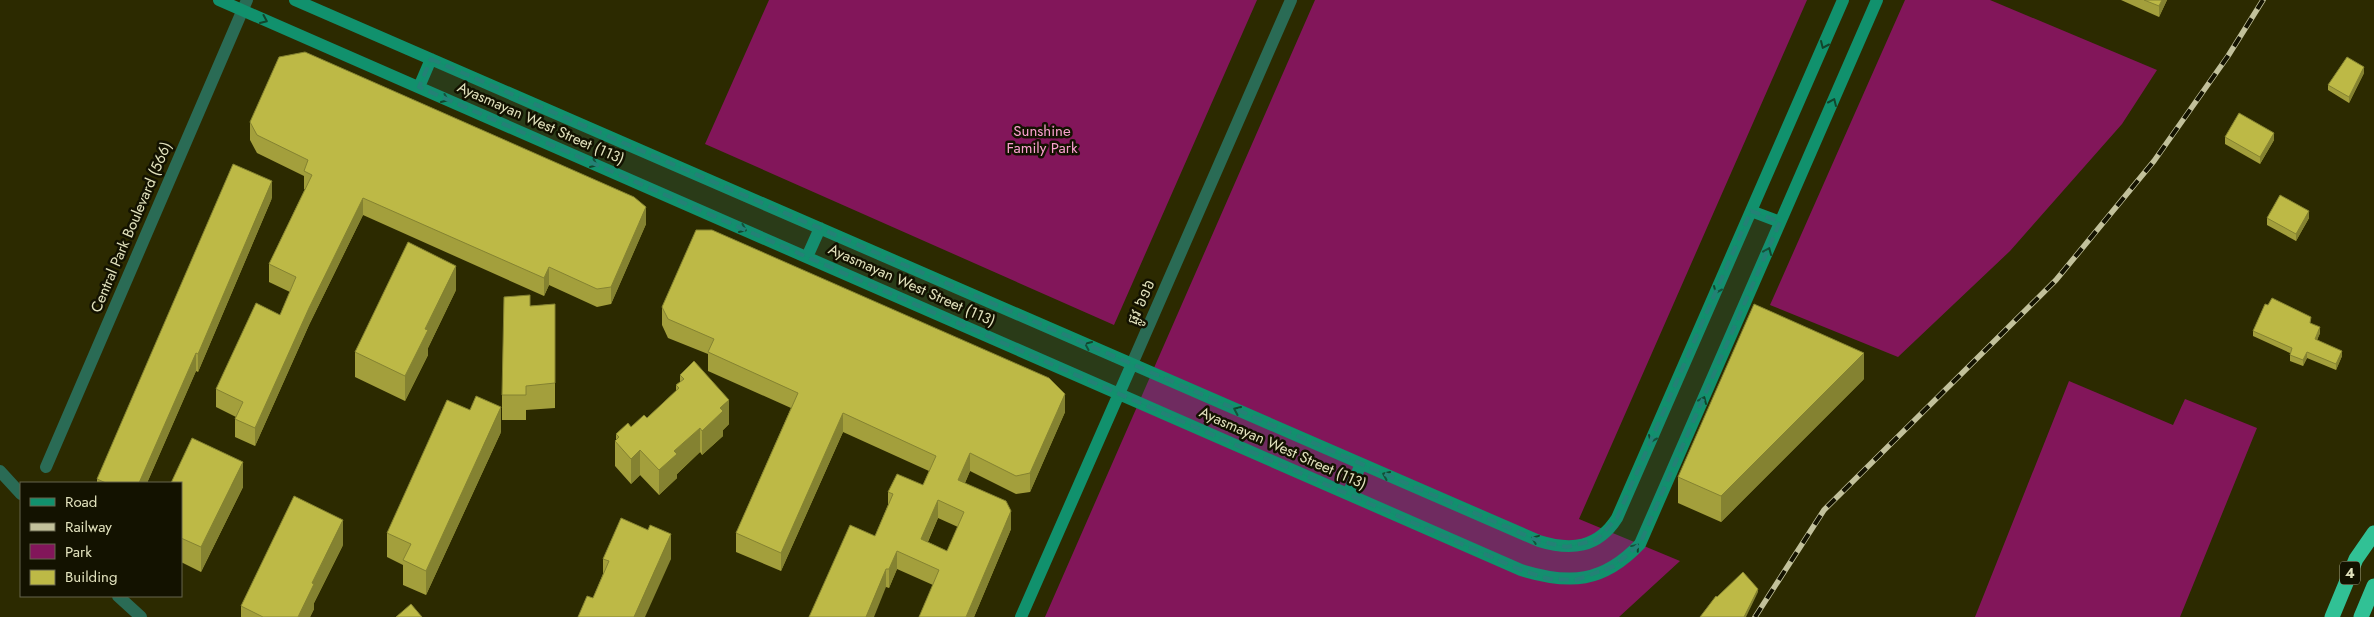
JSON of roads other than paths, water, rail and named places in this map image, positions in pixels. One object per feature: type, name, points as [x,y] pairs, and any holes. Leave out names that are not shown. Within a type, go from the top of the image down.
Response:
[{"type":"highway","name":"4","points":[[2332,617],[2356,559],[2374,533]]},
{"type":"highway","name":"4","points":[[2361,617],[2374,586]]},
{"type":"street","name":"Ayasmayan West Street (113)","points":[[219,0],[245,5],[418,87],[1521,570],[1549,578],[1576,580],[1596,574],[1629,555],[1640,544],[1877,0]]},
{"type":"street","name":"Ayasmayan West Street (113)","points":[[295,0],[1539,541],[1567,547],[1596,540],[1608,532],[1617,518],[1751,211]]},
{"type":"street","name":"ផ្លូវ ៦១៦","points":[[1021,617],[1291,0]]},
{"type":"street","points":[[1780,222],[1751,211],[1843,0]]},
{"type":"street","name":"Central Park Boulevard (566)","points":[[46,467],[245,5]]},
{"type":"street","points":[[418,87],[431,59]]},
{"type":"street","points":[[807,257],[820,228]]},
{"type":"street","points":[[1348,494],[1361,464]]},
{"type":"street","points":[[0,471],[20,493]]},
{"type":"street","points":[[119,597],[140,617]]},
{"type":"railway","points":[[1755,617],[1824,510],[2056,280],[2154,161],[2228,56],[2263,0]]},
{"type":"park label","name":"Sunshine Family Park","points":[[1042,140]]}]
